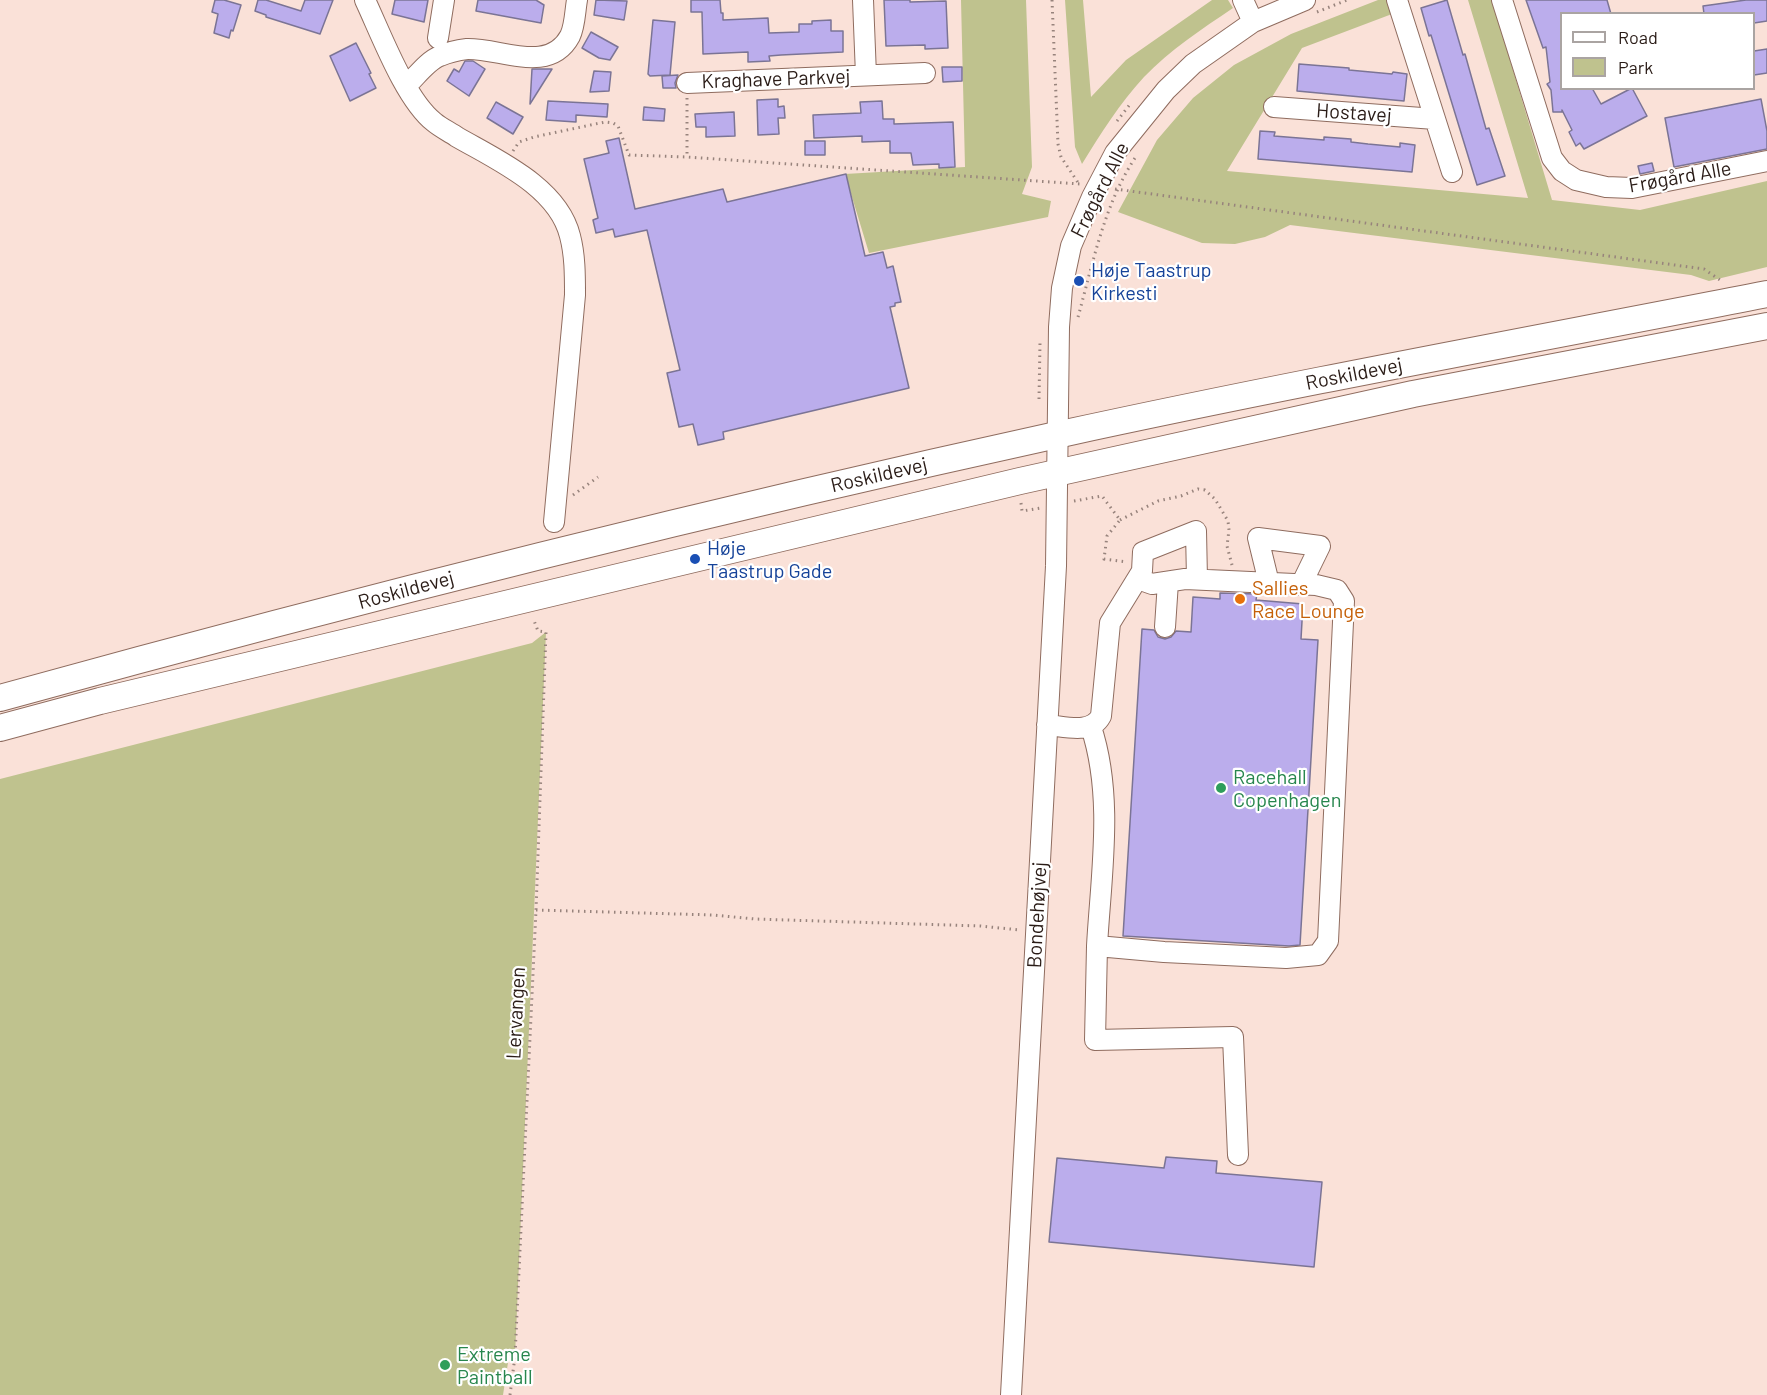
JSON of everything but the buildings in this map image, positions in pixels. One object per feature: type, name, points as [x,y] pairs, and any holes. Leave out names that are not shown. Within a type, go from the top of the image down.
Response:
[{"type":"main road","name":"Roskildevej","points":[[0,698],[468,574],[811,490],[1058,435],[1372,370],[1767,294]]},
{"type":"main road","name":"Roskildevej","points":[[0,728],[100,701],[1057,474],[1413,394],[1767,326]]},
{"type":"street","points":[[365,0],[418,107],[434,123],[516,172],[547,195],[561,212],[570,235],[574,261],[575,295],[555,515]]},
{"type":"street","points":[[438,38],[444,0]]},
{"type":"street","points":[[406,86],[438,57],[453,52],[468,49],[539,58],[552,54],[563,46],[571,34],[578,0]]},
{"type":"street","name":"Kraghave Parkvej","points":[[863,0],[866,75]]},
{"type":"street","points":[[1243,0],[1253,22]]},
{"type":"street","points":[[1396,0],[1452,172]]},
{"type":"street","name":"Frøgård Alle","points":[[1502,0],[1552,158],[1562,171],[1576,180],[1606,187],[1632,188],[1767,161]]},
{"type":"street","name":"Frøgård Alle","points":[[1058,435],[1059,327],[1062,288],[1071,246],[1114,153],[1166,90],[1193,64],[1253,22],[1311,6]]},
{"type":"street","name":"Kraghave Parkvej","points":[[687,83],[925,73]]},
{"type":"street","name":"Hostavej","points":[[1274,107],[1435,119]]},
{"type":"street","name":"Bondehøjvej","points":[[1011,1395],[1056,566],[1058,435]]},
{"type":"street","points":[[1047,725],[1091,727],[1099,721],[1103,710],[1110,623],[1140,572],[1143,552],[1196,531],[1197,579]]},
{"type":"street","points":[[1269,583],[1258,538],[1320,546],[1301,585]]},
{"type":"street","points":[[1097,946],[1286,958],[1318,955],[1328,941],[1344,601],[1337,590],[1316,585],[1197,579],[1152,584],[1140,572]]},
{"type":"street","points":[[1165,627],[1168,582]]},
{"type":"street","points":[[1091,727],[1102,777],[1104,800],[1095,1040],[1233,1037],[1238,1155]]},
{"type":"path","points":[[1052,0],[1058,144],[1061,158],[1079,185]]},
{"type":"path","points":[[1311,6],[1347,0]]},
{"type":"path","points":[[687,83],[687,157]]},
{"type":"path","points":[[1077,322],[1105,222],[1118,189],[1137,155]]},
{"type":"path","points":[[555,515],[598,477]]},
{"type":"path","points":[[1081,499],[1102,496],[1120,520],[1107,536],[1104,559],[1140,572]]},
{"type":"path","name":"Lervangen","points":[[510,1395],[514,1356],[536,910],[546,632],[538,632],[533,617]]},
{"type":"path","points":[[536,910],[701,914],[755,919],[980,926],[1036,932]]},
{"type":"green space","points":[[961,0],[1026,0],[1032,167],[1022,194],[1051,201],[1048,217],[869,253],[845,174],[965,167]]},
{"type":"green space","points":[[1065,0],[1083,0],[1091,97],[1126,60],[1212,0],[1228,0],[1233,8],[1175,49],[1144,77],[1119,108],[1082,164],[1075,147]]},
{"type":"green space","points":[[1378,0],[1387,0],[1392,14],[1302,48],[1227,171],[1528,198],[1468,0],[1492,0],[1552,200],[1640,210],[1767,181],[1767,267],[1709,281],[1691,275],[1290,225],[1265,237],[1235,244],[1202,243],[1118,212],[1157,140],[1193,98],[1234,65],[1291,34]]},
{"type":"green space","points":[[546,632],[515,1356],[509,1356],[503,1395],[0,1395],[0,779],[532,643]]},
{"type":"place","name":"Høje Taastrup Kirkesti","points":[[1079,281]]},
{"type":"place","name":"Høje Taastrup Gade","points":[[695,559]]},
{"type":"place","name":"Sallies Race Lounge","points":[[1240,599]]},
{"type":"place","name":"Racehall Copenhagen","points":[[1221,788]]},
{"type":"place","name":"Extreme Paintball","points":[[445,1365]]}]
